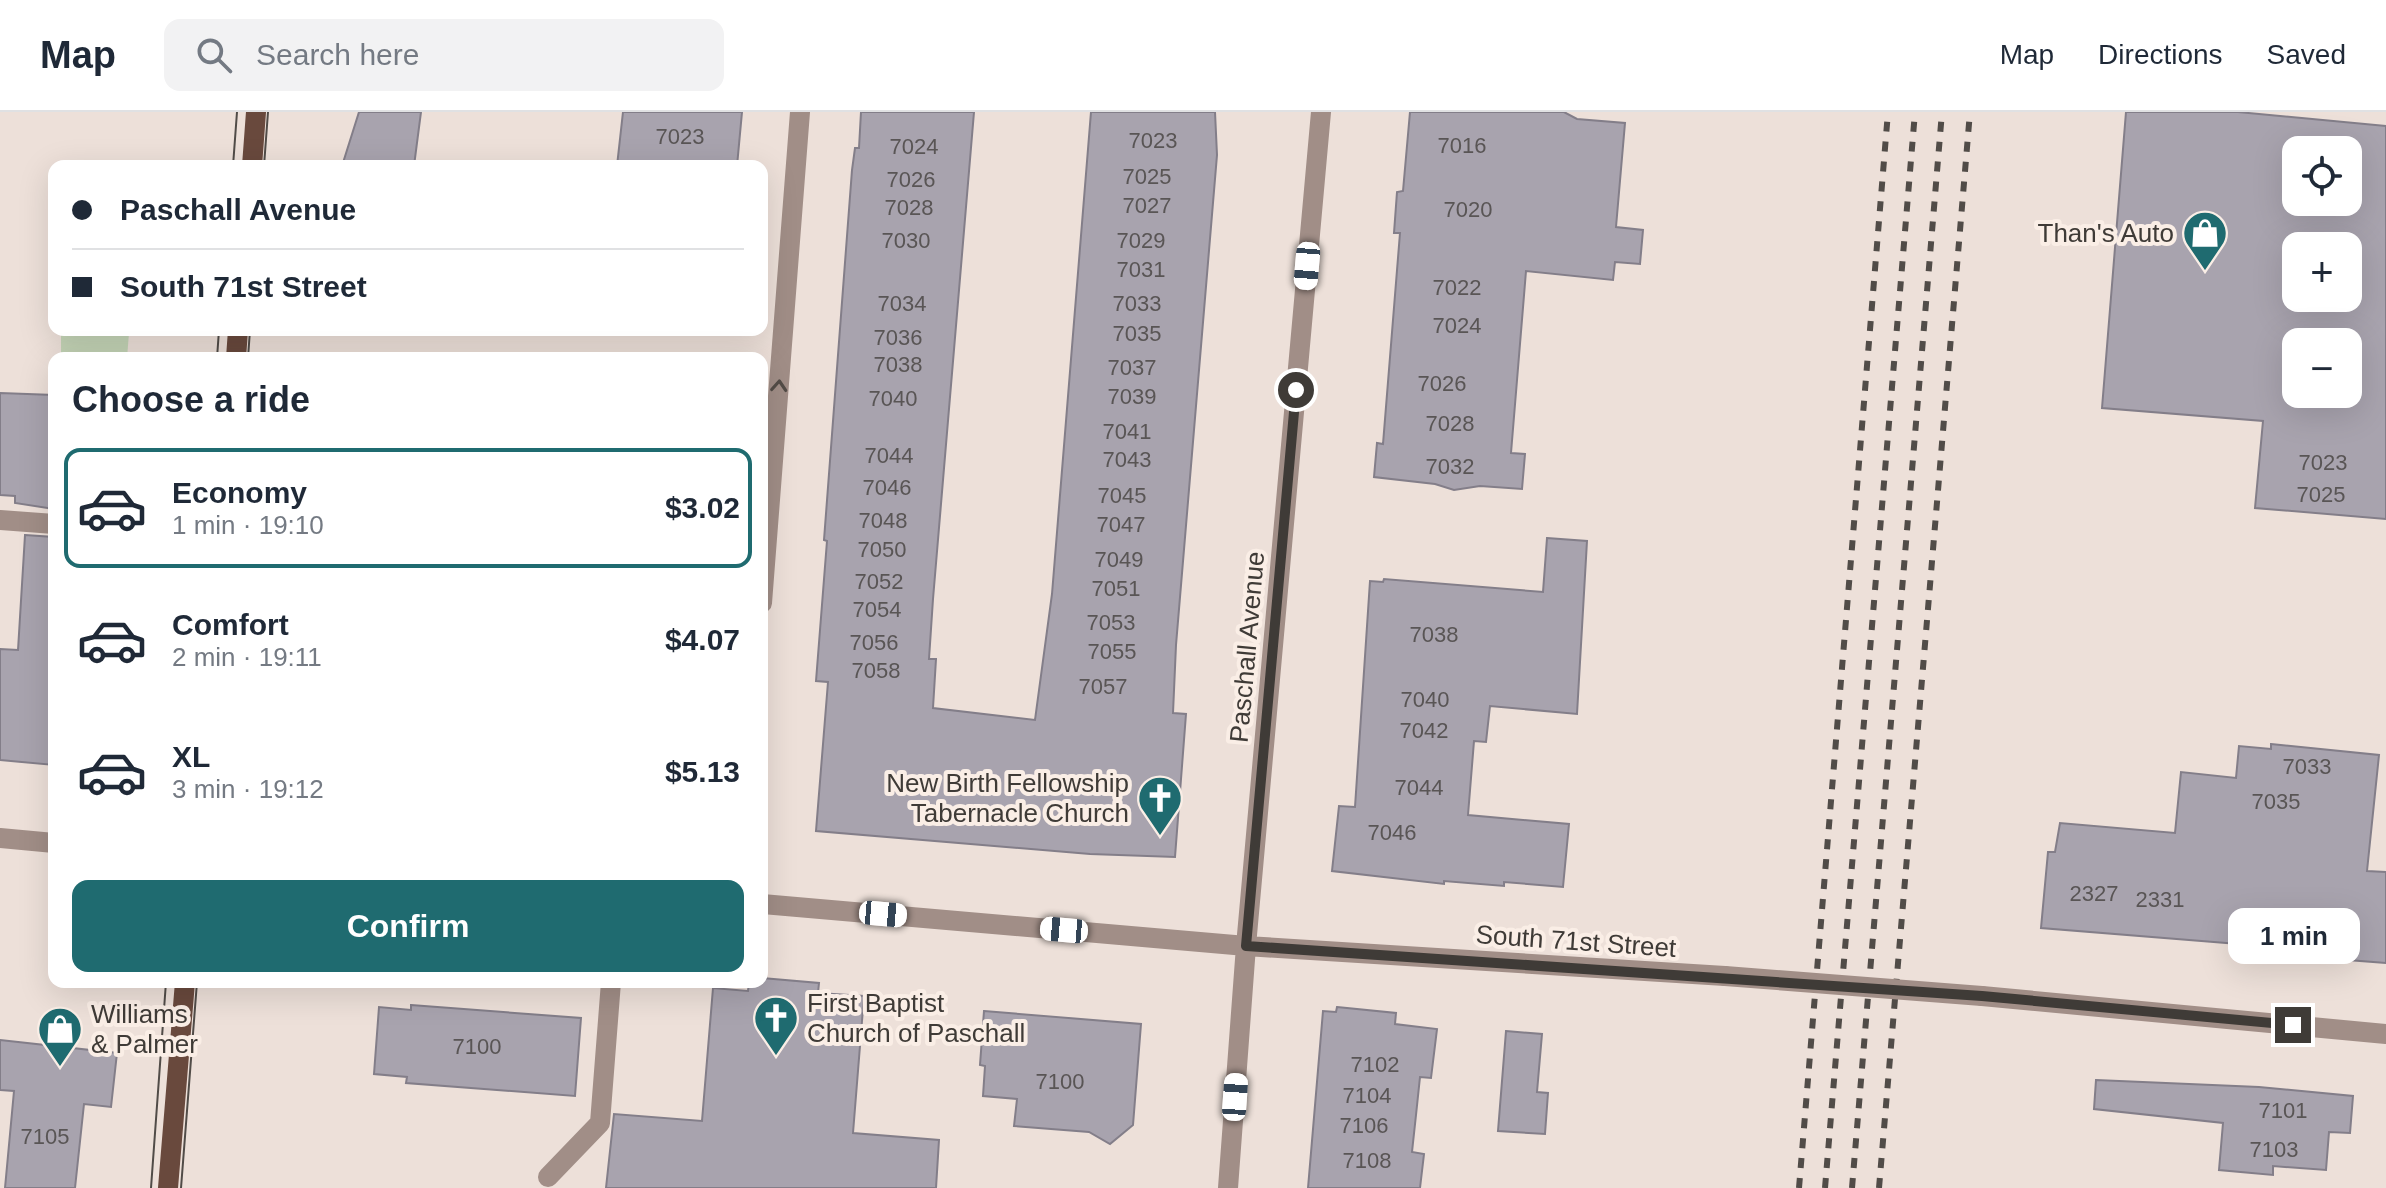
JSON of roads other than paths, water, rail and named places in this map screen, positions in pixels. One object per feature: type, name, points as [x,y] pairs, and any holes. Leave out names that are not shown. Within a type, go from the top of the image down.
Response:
[{"type":"main road","points":[[252,160],[256,112]]},
{"type":"main road","points":[[168,1188],[185,988]]},
{"type":"street","points":[[768,525],[800,112]]},
{"type":"street","name":"Paschall Avenue","points":[[1228,1188],[1246,946],[1321,112]]},
{"type":"street","points":[[0,520],[48,524]]},
{"type":"street","points":[[0,838],[48,842]]},
{"type":"street","name":"South 71st Street","points":[[768,905],[1246,946],[1725,976],[1982,996],[2386,1034]]},
{"type":"street","points":[[548,1177],[600,1123],[611,988]]},
{"type":"tram line","points":[[233,160],[237,112]]},
{"type":"tram line","points":[[264,160],[268,112]]},
{"type":"tram line","points":[[217,352],[219,336]]},
{"type":"tram line","points":[[248,352],[250,336]]},
{"type":"tram line","points":[[151,1188],[166,988]]},
{"type":"tram line","points":[[181,1188],[197,988]]},
{"type":"railway","points":[[1799,1188],[1888,112]]},
{"type":"railway","points":[[1825,1188],[1915,112]]},
{"type":"railway","points":[[1852,1188],[1942,112]]},
{"type":"railway","points":[[1879,1188],[1970,112]]},
{"type":"place","name":"Than's Auto","points":[[2205,272]]},
{"type":"place","name":"New Birth Fellowship Tabernacle Church","points":[[1160,837]]},
{"type":"place","name":"First Baptist Church of Paschall","points":[[776,1057]]},
{"type":"place","name":"Williams & Palmer","points":[[60,1068]]}]
